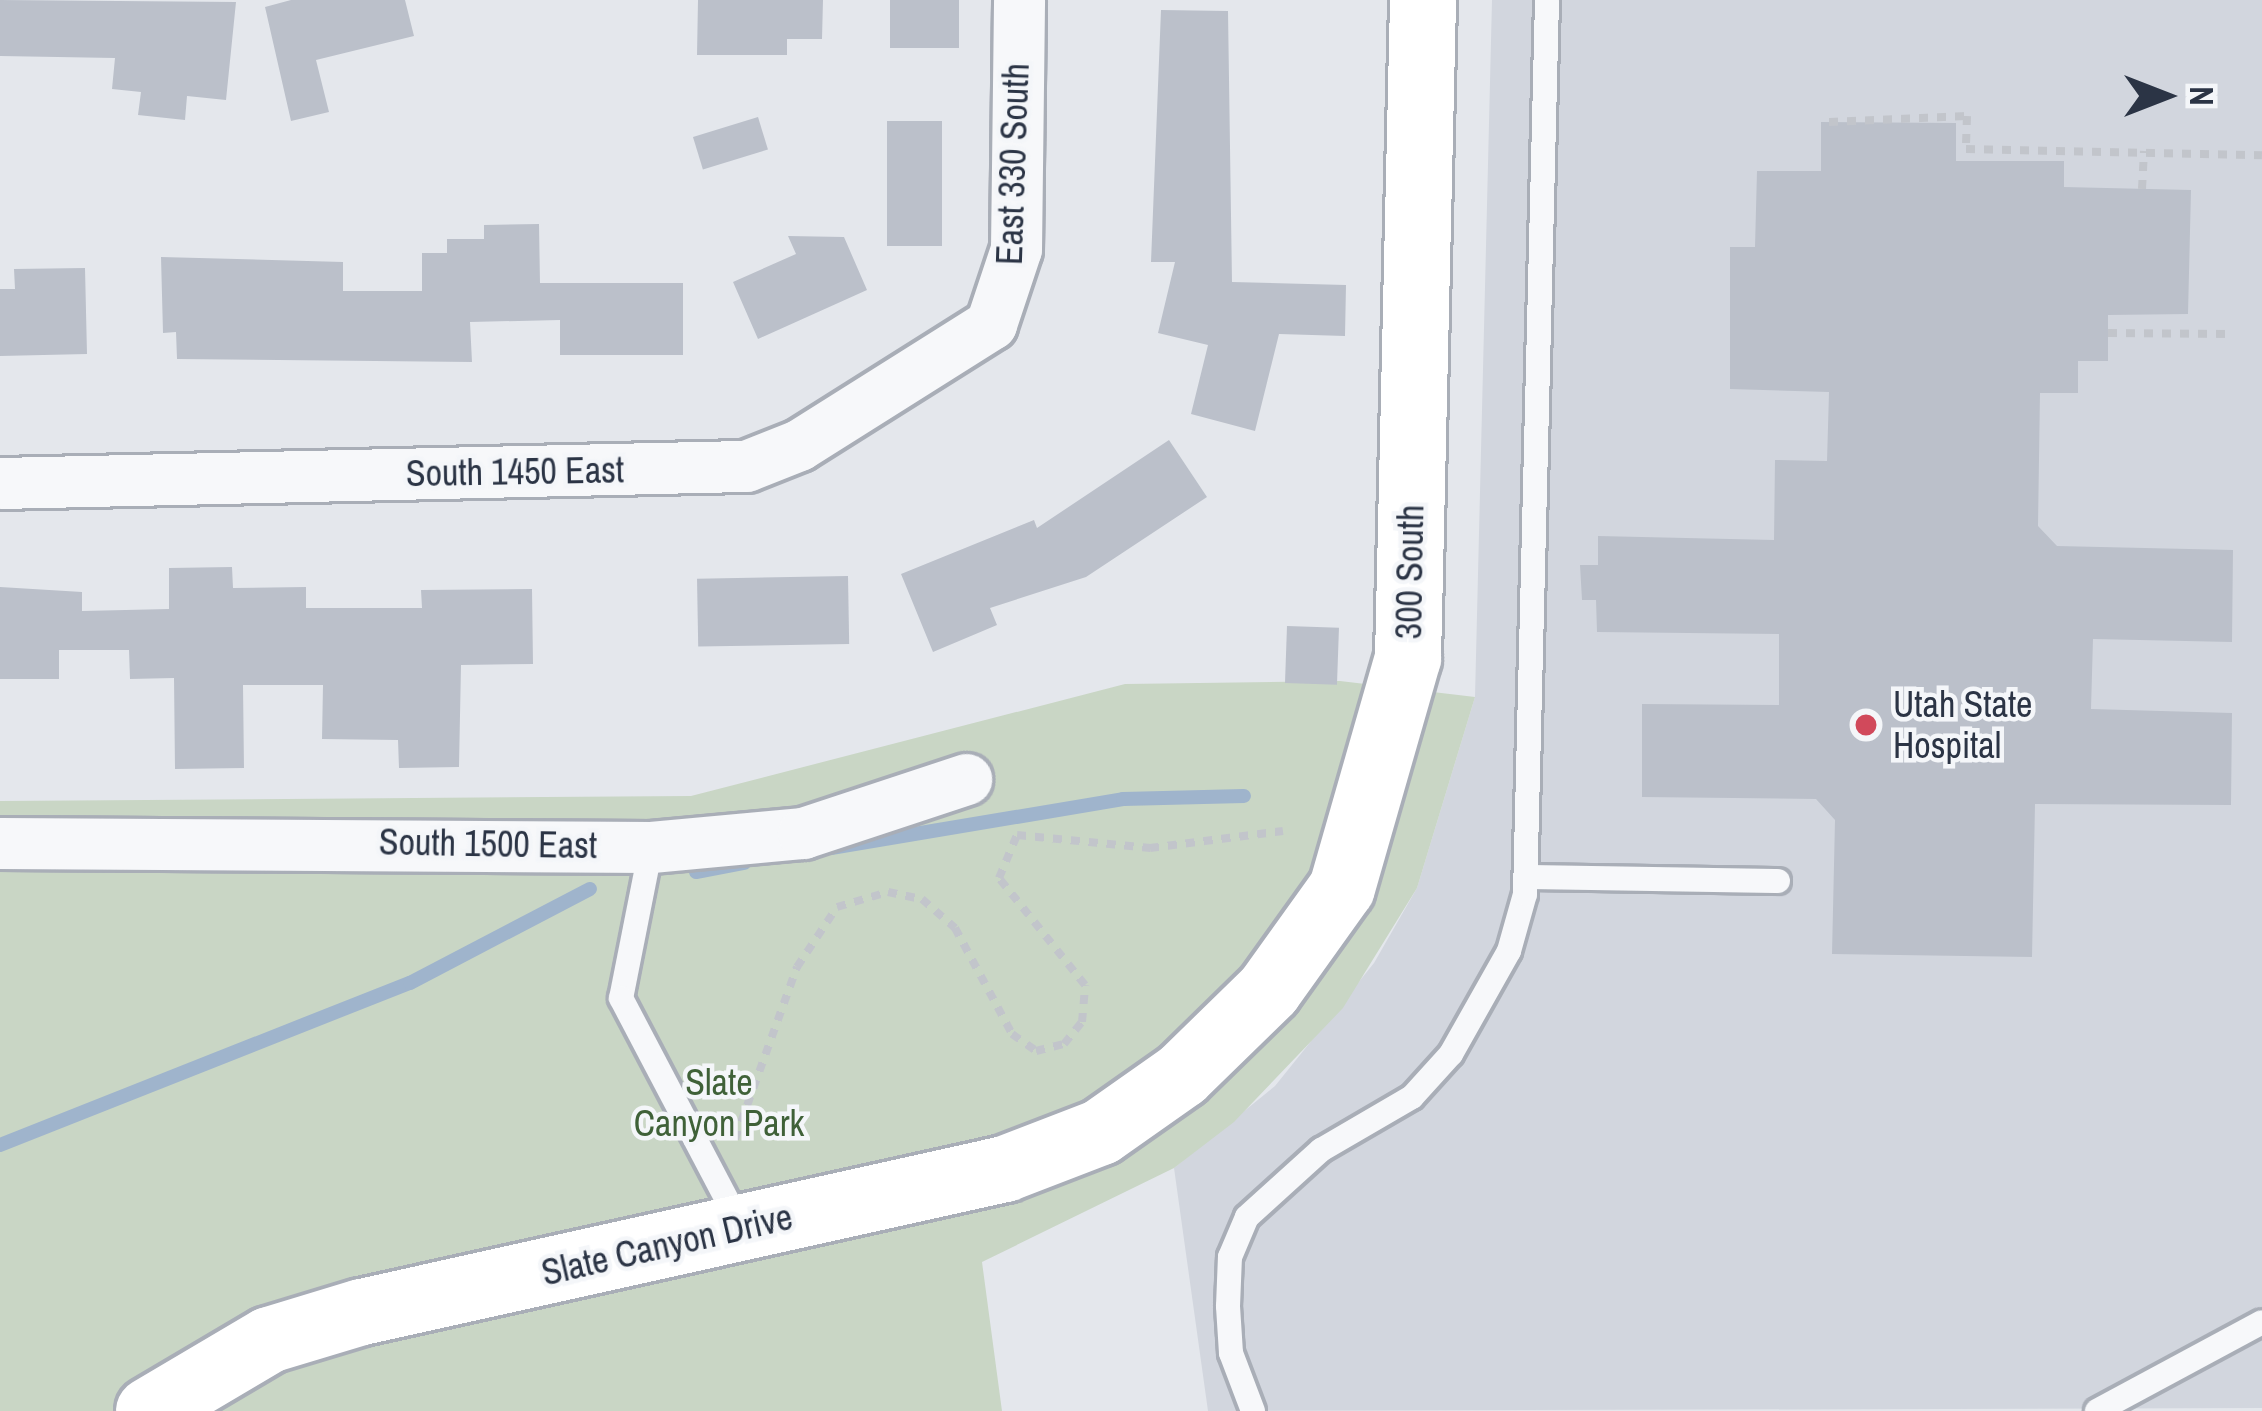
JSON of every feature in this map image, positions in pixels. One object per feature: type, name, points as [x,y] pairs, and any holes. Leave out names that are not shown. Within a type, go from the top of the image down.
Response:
[{"type":"street","name":"East 330 South","points":[[991,324],[1016,249],[1019,0]]},
{"type":"street","name":"300 South","points":[[1182,1075],[1268,989],[1342,888],[1386,758],[1408,658],[1423,0]]},
{"type":"street","name":"South 1450 East","points":[[0,483],[746,466],[892,391],[991,324]]},
{"type":"street","name":"South 1500 East","points":[[0,843],[651,847],[803,833],[966,778]]},
{"type":"street","name":"Slate Canyon Drive","points":[[149,1411],[269,1340],[1005,1169],[1101,1132],[1182,1075]]},
{"type":"lane","points":[[1253,1411],[1231,1353],[1228,1306],[1230,1257],[1247,1217],[1321,1150],[1412,1097],[1450,1054],[1510,951],[1527,877],[1547,0]]},
{"type":"lane","points":[[651,847],[621,998],[741,1227]]},
{"type":"lane","points":[[1527,877],[1778,881]]},
{"type":"lane","points":[[2097,1411],[2262,1322]]},
{"type":"path","points":[[1829,122],[1967,116],[1966,148],[2262,155]]},
{"type":"path","points":[[2142,189],[2144,151]]},
{"type":"path","points":[[2108,333],[2229,334]]},
{"type":"path","points":[[726,1163],[797,967],[837,907],[888,892],[922,898],[955,928],[1012,1034],[1036,1051],[1064,1044],[1082,1022],[1085,985],[999,878],[1017,835],[1150,848],[1283,831]]},
{"type":"shaded area","name":"Utah State Hospital","points":[[1492,0],[2262,0],[2262,1408],[1208,1411],[1174,1168],[1275,1086],[1374,963],[1417,888],[1475,697]]},
{"type":"green space","name":"Slate Canyon Park","points":[[1340,681],[1475,697],[1417,888],[1343,1008],[1234,1122],[1174,1168],[982,1262],[1002,1411],[0,1411],[0,801],[691,796],[1125,684]]},
{"type":"building","points":[[0,0],[236,2],[226,100],[187,96],[185,120],[138,115],[141,92],[112,89],[115,58],[0,56]]},
{"type":"building","points":[[291,0],[405,0],[414,36],[316,60],[329,112],[291,121],[265,7]]},
{"type":"building","points":[[698,0],[823,0],[822,39],[787,39],[787,55],[697,55]]},
{"type":"building","points":[[890,0],[959,0],[959,48],[890,48]]},
{"type":"building","points":[[1161,10],[1228,11],[1232,282],[1346,285],[1345,336],[1279,334],[1255,431],[1191,414],[1208,345],[1158,333],[1175,262],[1151,262]]},
{"type":"building","points":[[758,117],[768,150],[703,169],[693,137]]},
{"type":"building","points":[[887,121],[942,121],[942,246],[887,246]]},
{"type":"building","points":[[1821,122],[1956,123],[1956,161],[2064,161],[2064,187],[2191,190],[2188,314],[2108,315],[2108,361],[2078,361],[2078,393],[2040,393],[2038,526],[2057,546],[2233,550],[2232,642],[2093,639],[2091,709],[2232,713],[2231,805],[2035,804],[2032,957],[1832,954],[1835,820],[1816,799],[1642,797],[1642,704],[1779,705],[1779,634],[1597,632],[1596,600],[1582,600],[1580,565],[1598,565],[1598,536],[1774,540],[1775,460],[1827,461],[1829,392],[1730,389],[1730,247],[1755,247],[1757,171],[1821,171]]},
{"type":"building","points":[[539,224],[540,283],[683,283],[683,355],[560,355],[560,320],[470,322],[472,362],[177,359],[176,332],[163,333],[161,257],[343,262],[343,291],[422,291],[422,253],[447,253],[447,239],[484,239],[484,225]]},
{"type":"building","points":[[788,236],[844,237],[867,290],[758,339],[733,282],[796,254]]},
{"type":"building","points":[[85,268],[87,354],[0,356],[0,289],[15,289],[14,269]]},
{"type":"building","points":[[1169,440],[1207,497],[1086,577],[990,608],[997,625],[933,652],[901,574],[1034,520],[1037,528]]},
{"type":"building","points":[[232,567],[233,588],[306,587],[306,608],[422,608],[421,590],[532,589],[533,664],[461,665],[459,767],[399,768],[398,740],[322,739],[323,685],[243,685],[244,768],[175,769],[174,678],[130,679],[129,650],[59,650],[59,679],[0,679],[0,587],[82,592],[82,611],[169,609],[169,568]]},
{"type":"building","points":[[848,576],[849,644],[698,647],[697,579]]},
{"type":"building","points":[[1287,626],[1339,628],[1337,685],[1285,683]]},
{"type":"waterway","points":[[831,848],[1123,799],[1244,796]]},
{"type":"waterway","points":[[696,872],[744,863]]},
{"type":"waterway","points":[[0,1145],[410,983],[590,889]]},
{"type":"place","name":"Utah State Hospital","points":[[1866,725]]}]
